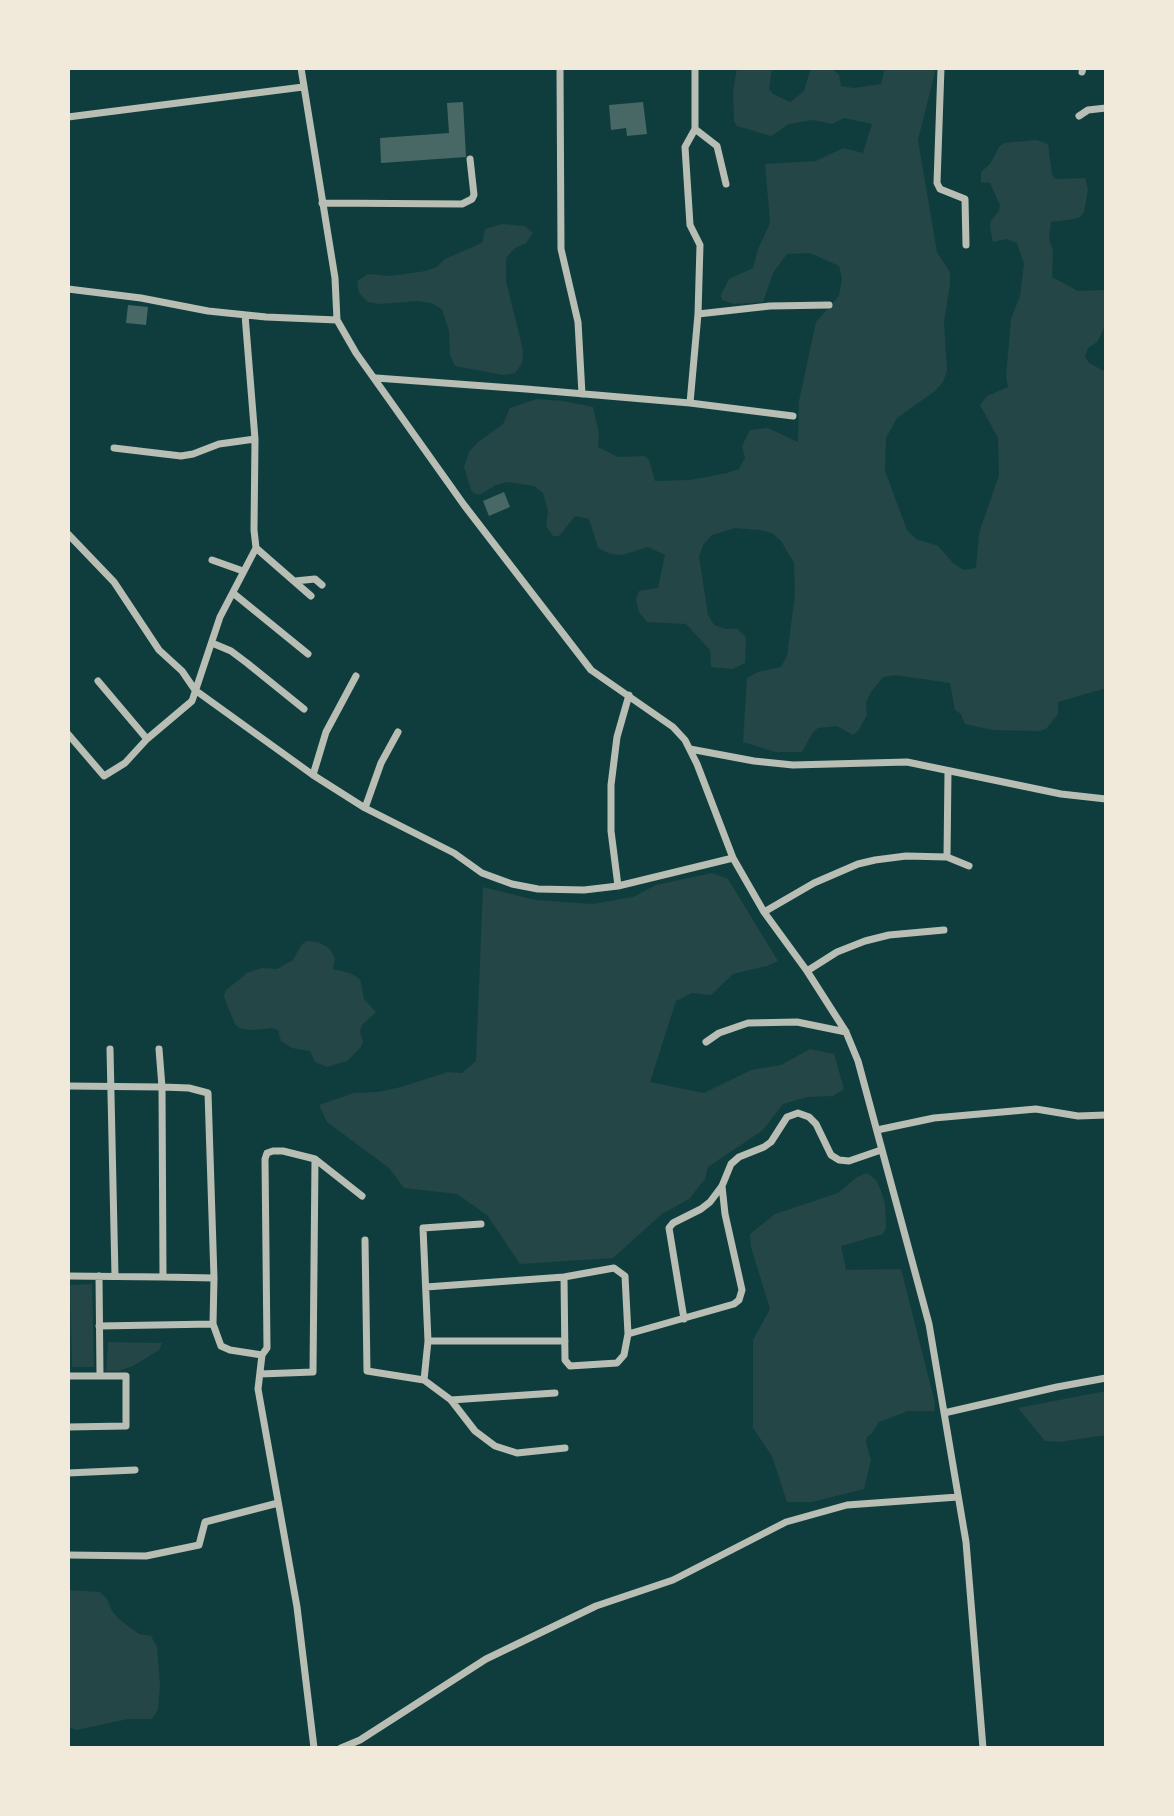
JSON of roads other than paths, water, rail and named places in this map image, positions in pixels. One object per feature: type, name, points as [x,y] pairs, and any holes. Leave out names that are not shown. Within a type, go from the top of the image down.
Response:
[{"type":"street","points":[[300,68],[335,278],[337,320],[356,353],[464,505],[591,670],[673,727],[690,750],[733,858],[764,912],[807,971],[846,1032],[858,1061],[929,1324],[966,1542],[983,1748]]},
{"type":"street","points":[[560,68],[561,249],[578,322],[582,394]]},
{"type":"street","points":[[690,403],[698,314],[700,245],[690,225],[685,147],[695,129],[695,68]]},
{"type":"street","points":[[941,68],[937,183],[940,189],[965,199],[966,245]]},
{"type":"street","points":[[68,117],[303,87]]},
{"type":"street","points":[[1079,116],[1088,110],[1106,108]]},
{"type":"street","points":[[695,129],[717,146],[726,184]]},
{"type":"street","points":[[322,203],[462,204],[474,195],[470,159]]},
{"type":"street","points":[[68,289],[245,315],[337,320]]},
{"type":"street","points":[[698,314],[770,306],[829,305]]},
{"type":"street","points":[[68,734],[102,775],[107,775],[125,763],[147,739],[192,701],[220,617],[256,548],[255,439],[245,315]]},
{"type":"street","points":[[376,378],[690,403],[793,416]]},
{"type":"street","points":[[114,448],[181,456],[219,444],[255,439]]},
{"type":"street","points":[[68,534],[114,582],[159,650],[182,671],[195,690],[313,775],[365,808],[454,853],[482,873],[512,884],[563,890],[618,886],[733,858]]},
{"type":"street","points":[[256,548],[311,596]]},
{"type":"street","points":[[212,560],[243,571]]},
{"type":"street","points":[[295,581],[315,579],[322,585]]},
{"type":"street","points":[[233,593],[308,654]]},
{"type":"street","points":[[212,643],[231,651],[304,709]]},
{"type":"street","points":[[313,775],[326,732],[356,676]]},
{"type":"street","points":[[98,681],[147,739]]},
{"type":"street","points":[[618,886],[611,831],[611,785],[617,737],[629,695]]},
{"type":"street","points":[[365,808],[381,763],[398,732]]},
{"type":"street","points":[[690,750],[780,764],[907,762],[1061,794],[1106,799]]},
{"type":"street","points":[[947,857],[948,771]]},
{"type":"street","points":[[764,912],[814,883],[858,864],[906,856],[947,857],[968,866]]},
{"type":"street","points":[[807,971],[837,952],[865,941],[889,934],[944,930]]},
{"type":"street","points":[[706,1042],[719,1033],[748,1023],[797,1022],[846,1032]]},
{"type":"street","points":[[110,1049],[115,1276]]},
{"type":"street","points":[[159,1049],[162,1087],[163,1277]]},
{"type":"street","points":[[68,1086],[189,1088],[208,1093],[213,1324],[221,1346],[262,1355]]},
{"type":"street","points":[[877,1129],[934,1118],[1036,1109],[1078,1116],[1106,1115]]},
{"type":"street","points":[[684,1319],[669,1228],[673,1223],[701,1209],[722,1186],[731,1164],[739,1157],[771,1142],[787,1117],[798,1113],[809,1117],[816,1124],[831,1155],[839,1160],[849,1161],[881,1150]]},
{"type":"street","points":[[314,1748],[298,1607],[258,1389],[262,1355],[267,1348],[267,1153],[273,1151],[315,1159],[362,1196]]},
{"type":"street","points":[[260,1374],[313,1372],[315,1159]]},
{"type":"street","points":[[628,1334],[734,1304],[742,1295],[722,1186]]},
{"type":"street","points":[[424,1380],[428,1341],[423,1228],[481,1224]]},
{"type":"street","points":[[365,1240],[367,1371],[424,1380],[451,1400],[475,1432],[495,1446],[516,1453],[565,1448]]},
{"type":"street","points":[[426,1287],[564,1277],[614,1268],[625,1276],[628,1334],[624,1355],[617,1363],[570,1366],[565,1360],[564,1277]]},
{"type":"street","points":[[68,1276],[214,1278]]},
{"type":"street","points":[[99,1276],[100,1376]]},
{"type":"street","points":[[99,1326],[213,1324]]},
{"type":"street","points":[[428,1341],[565,1341]]},
{"type":"street","points":[[68,1376],[126,1376],[126,1426],[68,1427]]},
{"type":"street","points":[[944,1413],[1106,1378]]},
{"type":"street","points":[[451,1400],[555,1393]]},
{"type":"street","points":[[68,1473],[135,1471]]},
{"type":"street","points":[[341,1748],[360,1740],[497,1654],[596,1606],[673,1580],[786,1522],[847,1504],[958,1497]]},
{"type":"street","points":[[68,1555],[146,1556],[199,1545],[205,1522],[278,1503]]}]
